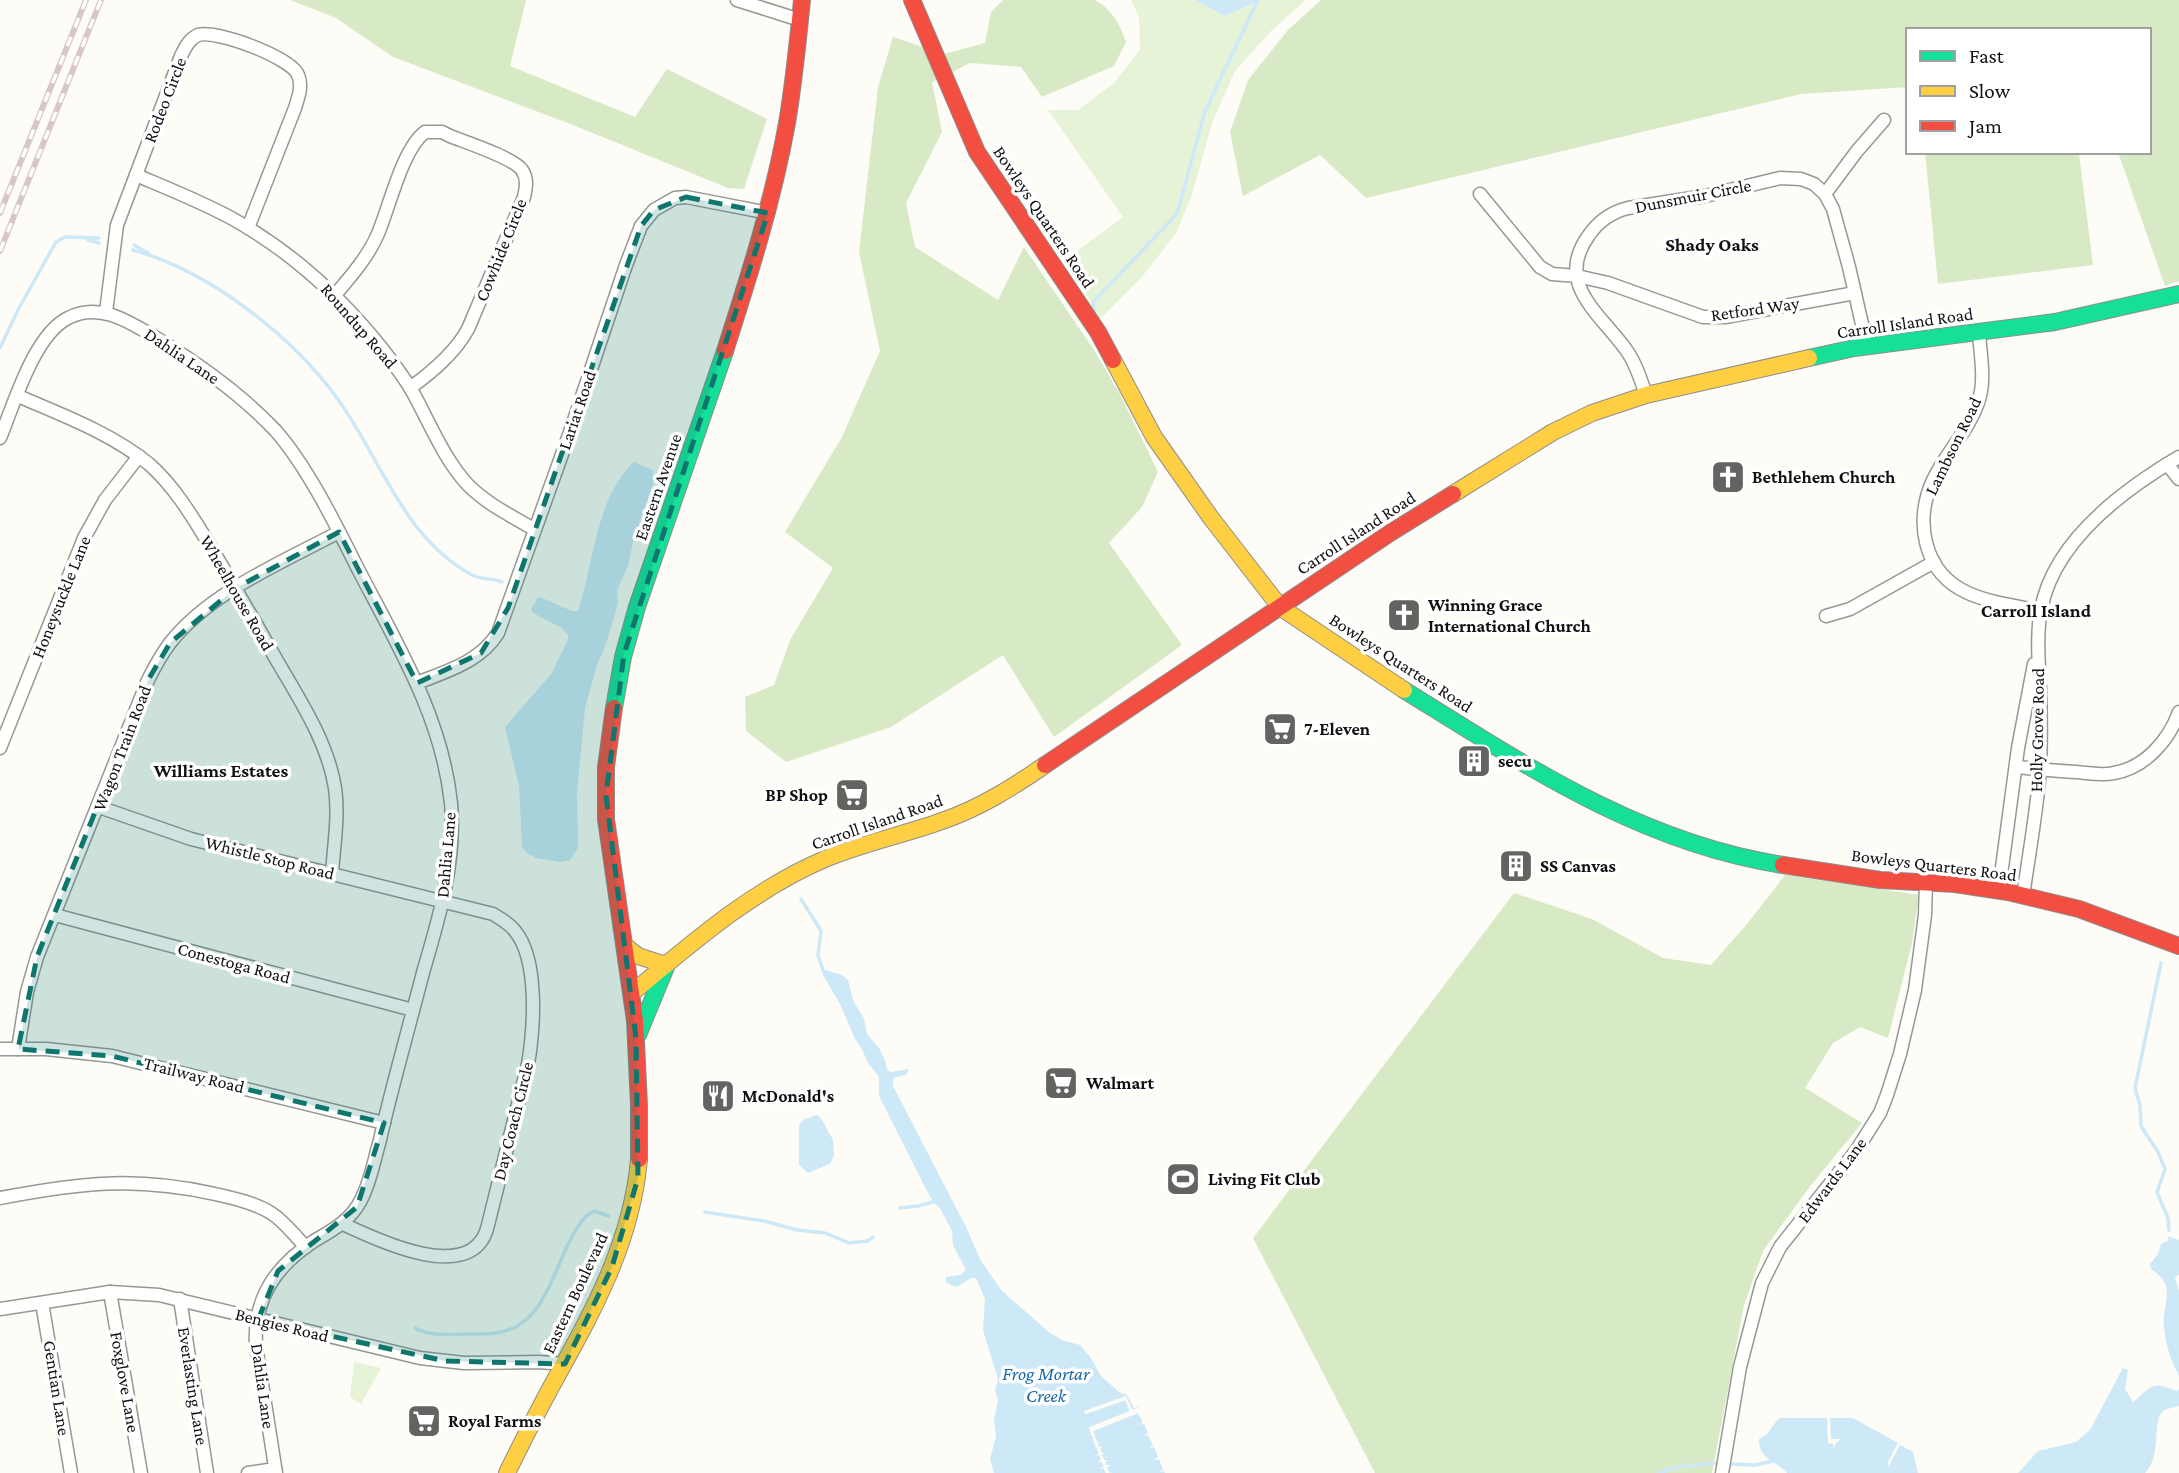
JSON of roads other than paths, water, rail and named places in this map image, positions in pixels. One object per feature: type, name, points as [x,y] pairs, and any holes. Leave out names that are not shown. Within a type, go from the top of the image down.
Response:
[{"type":"street","points":[[737,0],[800,20]]},
{"type":"street","name":"Eastern Avenue","points":[[632,993],[614,887],[606,814],[609,741],[618,682],[640,599],[741,303],[768,213],[789,113],[802,0]]},
{"type":"street","name":"Bowleys Quarters Road","points":[[912,0],[977,152],[1098,332],[1154,437],[1211,518],[1280,607],[1373,670],[1548,779],[1614,812],[1688,842],[1763,862],[1880,880],[1999,890],[2079,909],[2179,946]]},
{"type":"street","name":"Rodeo Circle","points":[[106,312],[117,225],[181,56],[195,37],[207,34],[237,41],[285,61],[298,75],[299,92],[248,228]]},
{"type":"street","points":[[1867,346],[1841,237],[1831,203],[1825,194],[1884,120]]},
{"type":"street","name":"Cowhide Circle","points":[[335,295],[368,255],[414,144],[425,132],[442,132],[510,161],[522,170],[526,187],[524,198],[468,329],[437,366],[410,388]]},
{"type":"street","name":"Roundup Road","points":[[136,175],[218,211],[248,228],[301,265],[335,295],[383,349],[410,388],[446,454],[468,485],[486,501],[534,528]]},
{"type":"street","name":"Dunsmuir Circle","points":[[1577,276],[1579,257],[1587,237],[1599,224],[1620,210],[1705,196],[1787,177],[1808,181],[1825,194]]},
{"type":"street","name":"Retford Way","points":[[1480,194],[1540,267],[1552,274],[1608,283],[1703,317],[1725,317],[1854,293]]},
{"type":"street","name":"Lariat Road","points":[[417,683],[468,661],[481,653],[496,637],[570,432],[625,265],[641,226],[653,210],[675,198],[685,197],[768,213]]},
{"type":"street","points":[[1577,276],[1588,306],[1628,352],[1646,395]]},
{"type":"street","name":"Carroll Island Road","points":[[632,993],[728,914],[788,876],[845,851],[952,817],[1013,787],[1390,533],[1553,432],[1591,413],[1646,395],[1867,346],[2067,320],[2179,294]]},
{"type":"street","points":[[0,438],[35,355],[53,328],[73,315],[89,311],[106,312]]},
{"type":"street","name":"Dahlia Lane","points":[[106,312],[138,327],[209,372],[256,411],[290,449],[339,532],[417,683],[438,735],[444,758],[451,807],[451,835],[443,902],[368,1186],[357,1207],[343,1224],[287,1261],[272,1280],[261,1303],[256,1339],[257,1353],[276,1471]]},
{"type":"street","name":"Lambson Road","points":[[1979,332],[1982,382],[1979,397],[1969,420],[1933,479],[1924,507],[1924,540],[1937,567],[1950,582],[1966,593],[2040,611]]},
{"type":"street","name":"Wheelhouse Road","points":[[18,396],[139,456],[163,478],[199,528],[236,588],[313,725],[325,752],[335,789],[332,873]]},
{"type":"street","name":"Honeysuckle Lane","points":[[0,748],[84,538],[104,500],[139,456]]},
{"type":"street","name":"Holly Grove Road","points":[[2023,896],[2040,769],[2040,611],[2052,574],[2074,541],[2115,502],[2179,457]]},
{"type":"street","points":[[2167,464],[2179,479]]},
{"type":"street","name":"Wagon Train Road","points":[[18,1049],[32,974],[144,691],[162,654],[197,615],[236,588],[339,532]]},
{"type":"street","points":[[1826,616],[1850,609],[1934,562]]},
{"type":"street","name":"Holly Grove Road","points":[[1999,890],[2026,699],[2038,647]]},
{"type":"street","points":[[2017,767],[2105,774],[2123,771],[2139,763],[2157,748],[2168,735],[2179,712]]},
{"type":"street","name":"Whistle Stop Road","points":[[99,807],[191,839],[443,902]]},
{"type":"street","name":"Edwards Lane","points":[[1722,1473],[1742,1357],[1762,1283],[1780,1247],[1863,1140],[1880,1113],[1887,1095],[1915,990],[1924,924],[1926,883]]},
{"type":"street","name":"Day Coach Circle","points":[[343,1224],[397,1248],[454,1256],[472,1251],[483,1240],[488,1229],[528,1064],[533,995],[525,952],[514,930],[493,914],[443,902]]},
{"type":"street","name":"Conestoga Road","points":[[55,915],[413,1010]]},
{"type":"street","points":[[625,946],[638,956],[666,965],[636,1038]]},
{"type":"street","name":"Eastern Boulevard","points":[[507,1473],[612,1268],[633,1201],[638,1170],[640,1123],[632,993]]},
{"type":"street","name":"Trailway Road","points":[[0,1049],[65,1050],[124,1058],[384,1123]]},
{"type":"street","points":[[0,1198],[87,1183],[128,1182],[168,1186],[217,1195],[261,1208],[274,1215],[306,1247]]},
{"type":"street","name":"Bengies Road","points":[[0,1309],[110,1292],[159,1295],[420,1357],[444,1361],[565,1364]]},
{"type":"street","name":"Foxglove Lane","points":[[110,1292],[141,1473]]},
{"type":"street","name":"Everlasting Lane","points":[[180,1299],[208,1473]]},
{"type":"street","name":"Gentian Lane","points":[[42,1303],[71,1473]]},
{"type":"street","points":[[248,1473],[276,1471]]},
{"type":"water","points":[[1195,0],[1261,0],[1225,16]]},
{"type":"water","points":[[634,462],[653,470],[654,481],[633,541],[629,563],[617,591],[618,603],[585,708],[577,793],[578,848],[570,860],[559,862],[536,858],[522,847],[519,786],[505,727],[552,673],[569,637],[562,628],[533,613],[531,608],[536,602],[535,599],[540,597],[578,611],[603,513],[621,477]]},
{"type":"water","name":"Frog Mortar Creek","points":[[822,971],[842,975],[848,980],[853,1000],[864,1019],[867,1034],[879,1048],[887,1070],[891,1072],[909,1069],[906,1075],[893,1078],[893,1086],[981,1261],[1002,1291],[1050,1333],[1080,1345],[1101,1376],[1119,1392],[1127,1395],[1134,1408],[1142,1406],[1132,1410],[1126,1397],[1086,1414],[1126,1400],[1131,1411],[1089,1428],[1104,1467],[1100,1468],[1104,1468],[1106,1473],[994,1473],[990,1459],[996,1437],[994,1420],[998,1400],[995,1390],[998,1379],[983,1330],[985,1299],[976,1278],[971,1278],[957,1287],[946,1283],[946,1277],[960,1275],[966,1270],[953,1245],[952,1231],[940,1208],[933,1202],[879,1096],[879,1077],[855,1039],[840,1004],[823,975]]},
{"type":"water","points":[[817,1115],[833,1139],[834,1155],[830,1164],[808,1173],[799,1165],[799,1125],[803,1120]]},
{"type":"water","points":[[2173,1238],[2179,1240],[2179,1274],[2175,1278],[2179,1291],[2179,1376],[2165,1335],[2167,1289],[2150,1264],[2158,1254],[2161,1244]]},
{"type":"water","points":[[2123,1368],[2128,1370],[2125,1389],[2133,1402],[2152,1386],[2177,1391],[2179,1389],[2179,1406],[2162,1412],[2159,1417],[2153,1458],[2145,1473],[2018,1473],[2038,1451],[2076,1442],[2090,1430]]},
{"type":"water","name":"Frog Mortar Creek","points":[[1138,1413],[1143,1422],[1141,1424],[1144,1423],[1148,1433],[1145,1435],[1148,1435],[1159,1457],[1155,1460],[1159,1459],[1165,1473],[1109,1473],[1093,1431]]},
{"type":"water","points":[[1779,1418],[1827,1418],[1828,1443],[1833,1444],[1834,1451],[1835,1444],[1841,1439],[1831,1439],[1830,1418],[1853,1418],[1898,1443],[1888,1467],[1900,1445],[1913,1452],[1918,1473],[1787,1473],[1765,1455],[1759,1446],[1759,1439],[1767,1434]]},
{"type":"waterway","points":[[1094,312],[1093,302],[1177,214],[1205,111],[1258,0]]},
{"type":"waterway","points":[[0,348],[56,242],[65,237],[99,238]]},
{"type":"waterway","points":[[88,240],[99,243]]},
{"type":"waterway","points":[[134,245],[148,253]]},
{"type":"waterway","points":[[133,250],[162,260],[219,289],[272,329],[318,374],[337,398],[395,495],[428,540],[448,559],[472,575],[502,582]]},
{"type":"waterway","name":"Frog Mortar Creek","points":[[801,899],[821,931],[818,955],[823,970]]},
{"type":"waterway","points":[[2161,963],[2135,1088],[2140,1105],[2141,1126],[2158,1152],[2165,1169],[2157,1192],[2168,1218],[2169,1230]]},
{"type":"waterway","points":[[900,1208],[933,1202]]},
{"type":"waterway","points":[[415,1328],[434,1334],[493,1333],[513,1328],[526,1320],[537,1308],[584,1218],[594,1211],[609,1216]]},
{"type":"waterway","points":[[705,1212],[825,1233],[849,1243],[868,1241],[873,1237]]},
{"type":"waterway","points":[[1727,1464],[1755,1465],[1773,1461]]},
{"type":"waterway","points":[[1659,1473],[1677,1467],[1715,1463]]},
{"type":"railway","points":[[0,213],[86,0]]},
{"type":"railway","points":[[0,251],[101,0]]},
{"type":"place","name":"Bethlehem Church","points":[[1728,477]]},
{"type":"place","name":"Winning Grace International Church","points":[[1404,615]]},
{"type":"place","name":"7-Eleven","points":[[1280,729]]},
{"type":"place","name":"secu","points":[[1474,761]]},
{"type":"place","name":"BP Shop","points":[[852,795]]},
{"type":"place","name":"SS Canvas","points":[[1516,866]]},
{"type":"place","name":"Walmart","points":[[1061,1083]]},
{"type":"place","name":"McDonald's","points":[[718,1096]]},
{"type":"place","name":"Living Fit Club","points":[[1183,1179]]},
{"type":"place","name":"Royal Farms","points":[[424,1421]]},
{"type":"district","name":"Shady Oaks","points":[[1712,244]]},
{"type":"district","name":"Carroll Island","points":[[2036,610]]},
{"type":"district","name":"Williams Estates","points":[[221,770]]}]
